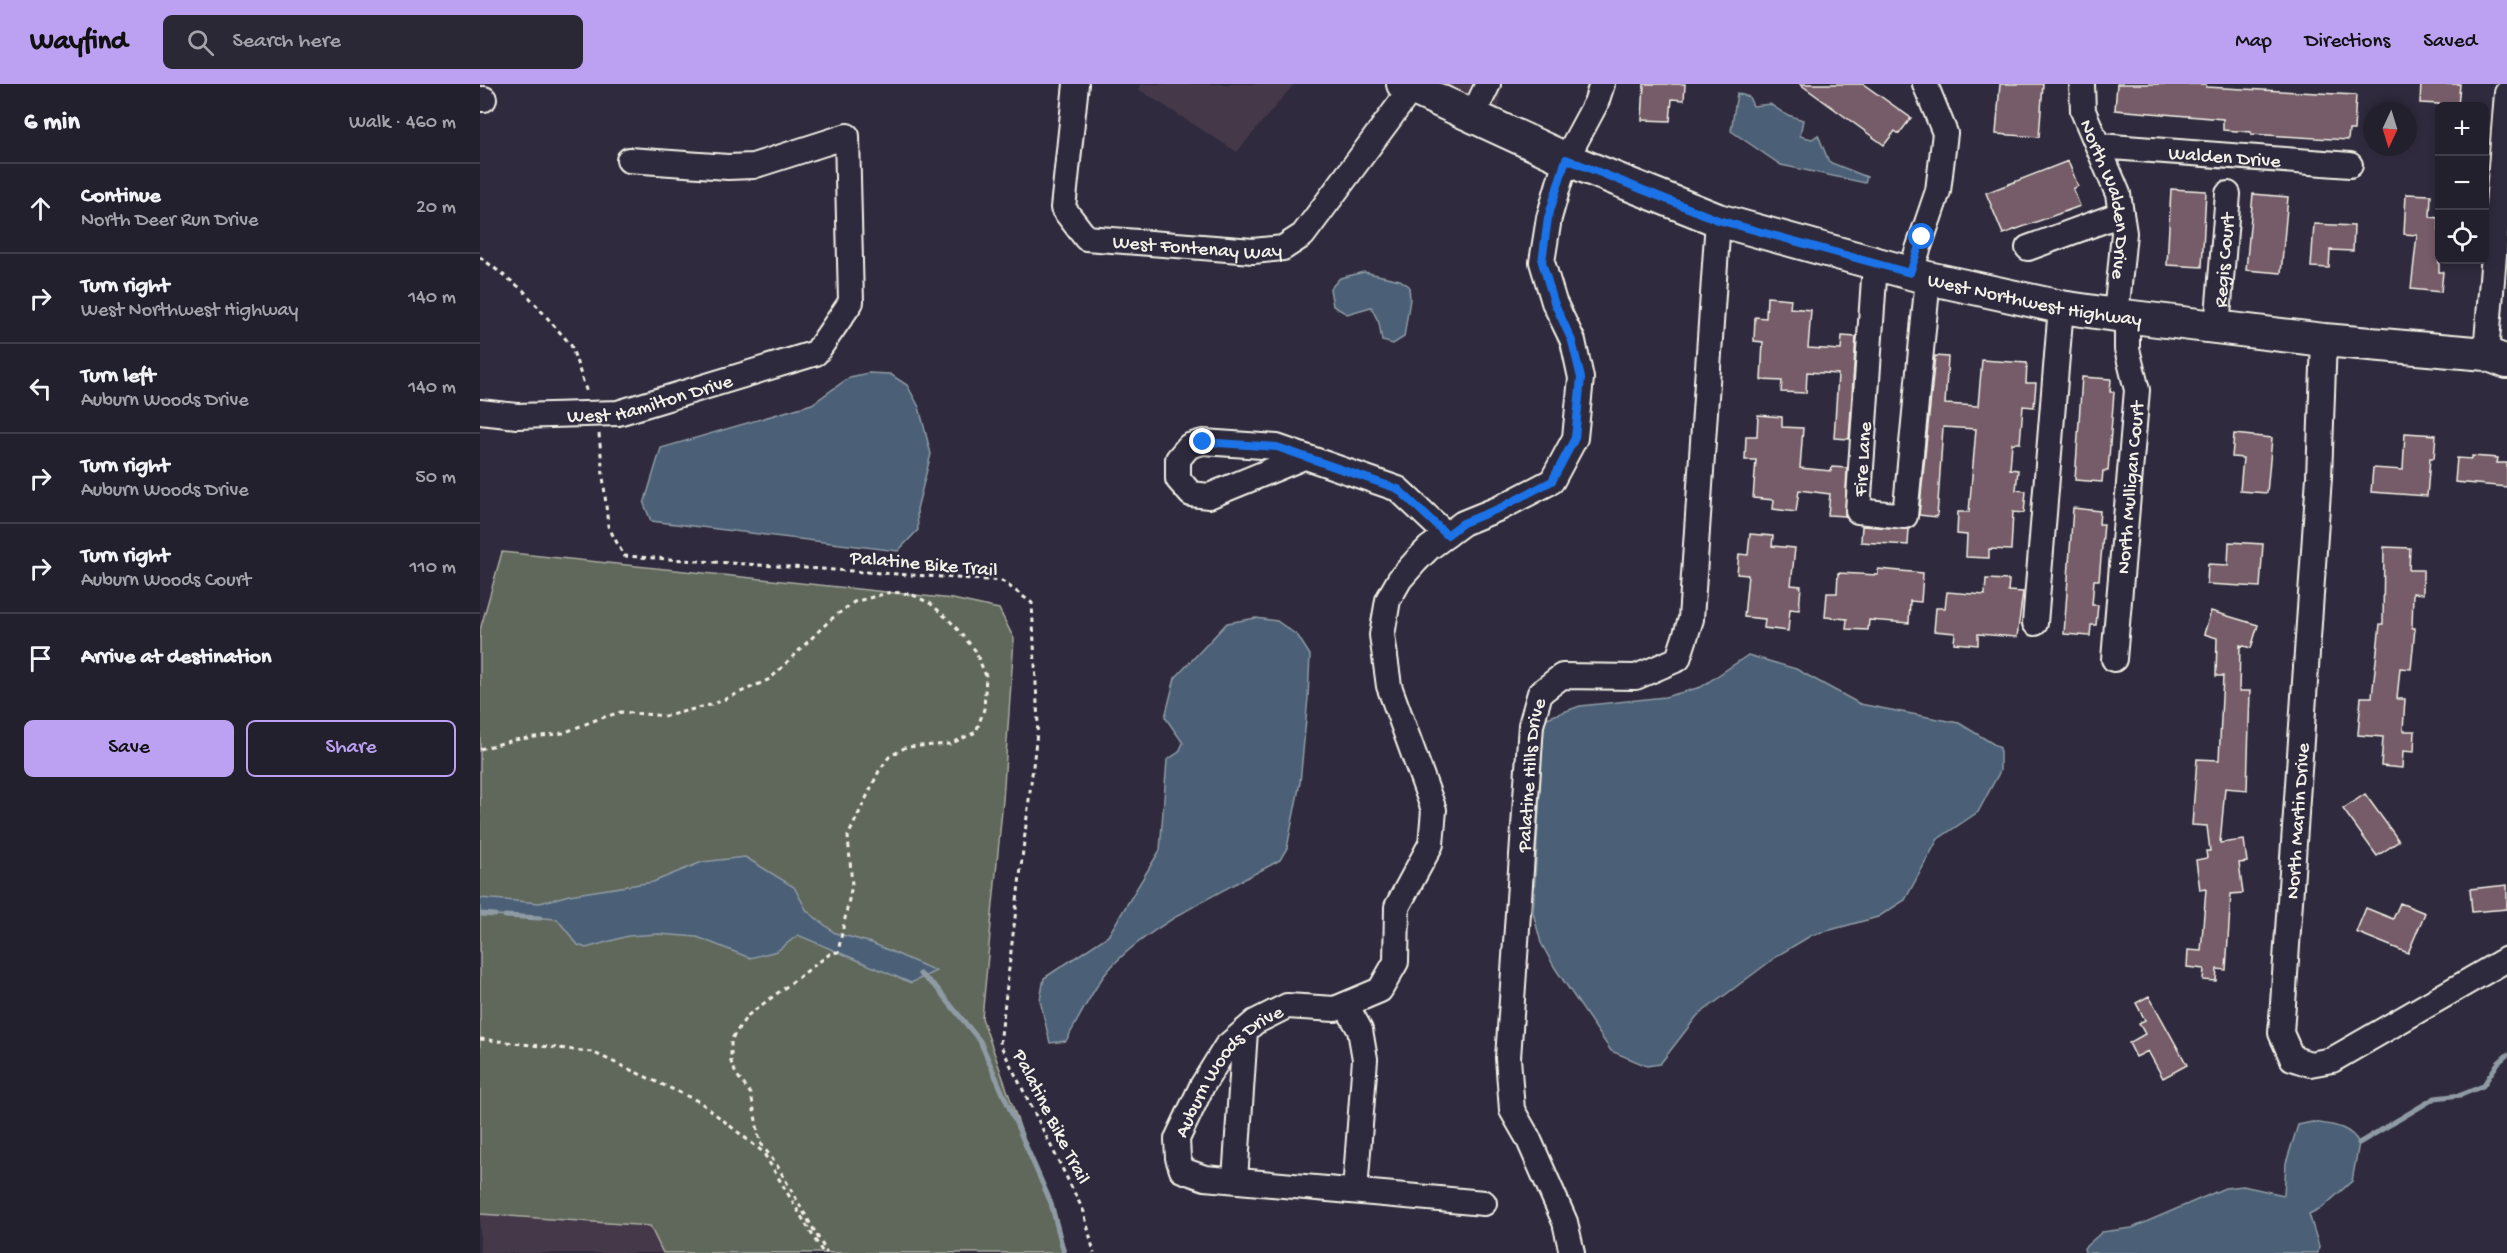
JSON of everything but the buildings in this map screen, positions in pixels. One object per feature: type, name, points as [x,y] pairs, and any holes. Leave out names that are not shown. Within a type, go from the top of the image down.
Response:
[{"type":"main road","name":"West Northwest Highway","points":[[1407,86],[1566,159],[1718,220],[1919,276],[2061,307],[2324,340],[2500,355]]},
{"type":"street","name":"West Fontenay Way","points":[[1076,84],[1063,208],[1086,238],[1253,251],[1283,248],[1303,235],[1407,86]]},
{"type":"street","points":[[1473,115],[1488,84]]},
{"type":"street","name":"Auburn Woods Drive","points":[[1484,1203],[1205,1178],[1182,1170],[1178,1158],[1177,1139],[1202,1086],[1226,1047],[1255,1022],[1287,1006],[1335,1009],[1346,1005],[1380,990],[1396,962],[1397,907],[1431,844],[1434,810],[1389,686],[1382,635],[1388,600],[1400,579],[1429,548],[1463,523],[1500,508],[1552,481],[1575,438],[1581,378],[1572,341],[1554,302],[1542,262],[1548,218],[1566,159],[1596,103],[1602,84]]},
{"type":"street","points":[[1919,276],[1938,191],[1945,133],[1925,84]]},
{"type":"street","name":"North Walden Drive","points":[[2082,84],[2083,111],[2118,194],[2124,233],[2121,315]]},
{"type":"street","points":[[2500,355],[2507,93]]},
{"type":"street","name":"West Hamilton Drive","points":[[480,412],[517,416],[618,413],[816,353],[851,302],[847,136],[753,166],[728,167],[629,160]]},
{"type":"street","name":"Walden Drive","points":[[2099,146],[2350,165]]},
{"type":"street","name":"Regis Court","points":[[2217,328],[2228,194]]},
{"type":"street","points":[[2028,248],[2121,214]]},
{"type":"street","name":"Palatine Hills Drive","points":[[1572,1253],[1565,1222],[1528,1138],[1512,1110],[1508,1058],[1531,725],[1540,693],[1562,676],[1636,677],[1677,659],[1691,619],[1718,220]]},
{"type":"street","name":"Fire Lane","points":[[1875,264],[1858,511],[1905,516],[1919,276]]},
{"type":"street","points":[[2035,623],[2061,307]]},
{"type":"street","name":"North Mulligan Court","points":[[2114,659],[2137,390],[2121,315]]},
{"type":"street","name":"North Martin Drive","points":[[2324,340],[2319,477],[2282,1033],[2292,1058],[2310,1064],[2332,1059],[2507,959]]},
{"type":"street","points":[[1304,457],[1398,489],[1447,535]]},
{"type":"street","points":[[1346,1005],[1360,1030],[1365,1059],[1355,1191]]},
{"type":"street","points":[[1235,1180],[1245,1031]]},
{"type":"path","name":"Palatine Bike Trail","points":[[480,257],[524,291],[571,345],[599,431],[608,526],[624,556],[1002,581],[1032,603],[1038,724],[1000,1044],[1084,1212],[1095,1253]]},
{"type":"path","points":[[480,748],[514,740],[563,734],[621,712],[666,716],[714,704],[770,679],[830,620],[854,602],[891,592],[911,594],[931,604],[951,622],[975,650],[986,676],[984,709],[976,732],[950,744],[906,747],[889,757],[879,771],[848,836],[852,885],[838,952],[831,953],[747,1016],[731,1040],[731,1062],[736,1074],[751,1094],[760,1142],[778,1167],[825,1253]]},
{"type":"path","points":[[480,1038],[592,1052],[700,1102],[763,1152],[825,1253]]},
{"type":"shaded area","points":[[1142,84],[1294,84],[1237,152],[1138,89]]},
{"type":"shaded area","points":[[1403,84],[1502,84],[1497,126]]},
{"type":"shaded area","points":[[480,1214],[650,1226],[663,1253],[480,1253]]},
{"type":"green space","points":[[502,552],[953,599],[999,609],[1014,639],[1003,800],[982,1018],[1028,1150],[1051,1203],[1064,1253],[663,1253],[650,1226],[480,1214],[480,630]]},
{"type":"water","points":[[1737,93],[1749,97],[1753,106],[1770,104],[1785,114],[1803,120],[1800,136],[1812,139],[1818,135],[1829,162],[1867,177],[1865,183],[1781,165],[1731,131]]},
{"type":"water","points":[[1364,272],[1400,280],[1409,286],[1410,299],[1404,337],[1393,344],[1382,341],[1379,323],[1371,307],[1347,314],[1333,306],[1330,289],[1340,278]]},
{"type":"water","points":[[868,373],[890,374],[907,385],[919,407],[931,454],[917,509],[918,530],[898,551],[651,521],[644,504],[661,448],[812,404],[850,377]]},
{"type":"water","points":[[1256,618],[1277,621],[1298,636],[1310,655],[1300,783],[1287,848],[1280,860],[1185,911],[1138,943],[1103,977],[1066,1041],[1050,1043],[1040,1000],[1044,978],[1108,936],[1160,850],[1167,760],[1179,752],[1183,743],[1165,717],[1175,678],[1227,623]]},
{"type":"water","points":[[1748,655],[1796,669],[1860,704],[1959,723],[2000,748],[2000,771],[1978,812],[1938,839],[1905,900],[1878,917],[1812,935],[1780,954],[1697,1016],[1660,1064],[1647,1066],[1611,1051],[1555,968],[1541,943],[1533,913],[1544,719],[1580,706],[1665,697],[1701,687]]},
{"type":"water","points":[[745,857],[794,887],[807,911],[835,933],[872,943],[936,971],[911,983],[798,935],[777,951],[750,958],[697,937],[659,934],[628,936],[586,948],[578,945],[557,919],[480,914],[480,898],[540,903],[569,895],[653,882],[702,862]]},
{"type":"water","points":[[2312,1122],[2345,1129],[2359,1143],[2352,1181],[2323,1207],[2309,1214],[2319,1246],[2318,1253],[2085,1253],[2084,1248],[2102,1232],[2132,1228],[2225,1188],[2243,1186],[2284,1195],[2286,1163],[2298,1125]]},
{"type":"waterway","points":[[480,914],[495,915]]},
{"type":"waterway","points":[[505,916],[540,918]]},
{"type":"waterway","points":[[920,974],[936,987],[980,1041],[1051,1203],[1064,1253]]},
{"type":"waterway","points":[[2359,1143],[2435,1098],[2461,1095],[2483,1086],[2498,1063],[2507,1055]]},
{"type":"route","points":[[1203,442],[1277,447],[1398,489],[1447,535],[1463,523],[1500,508],[1552,481],[1575,438],[1581,378],[1572,341],[1554,302],[1542,262],[1548,218],[1566,159],[1718,220],[1910,273],[1922,237]]}]
